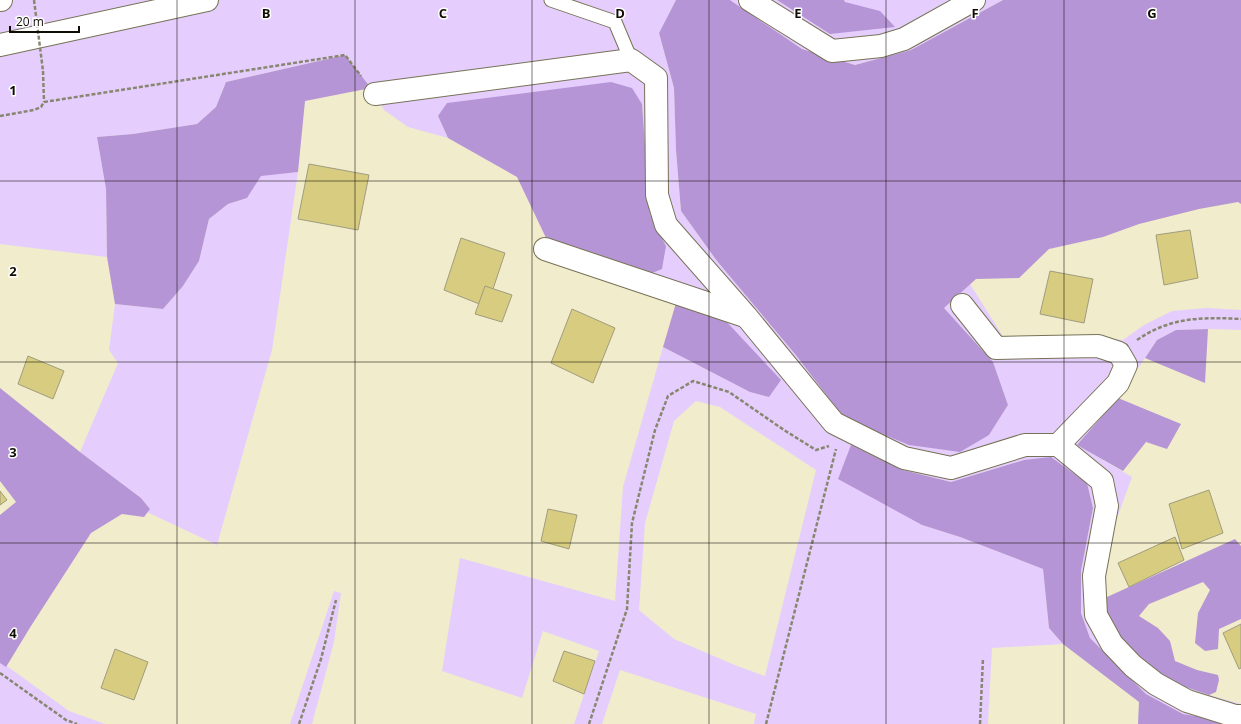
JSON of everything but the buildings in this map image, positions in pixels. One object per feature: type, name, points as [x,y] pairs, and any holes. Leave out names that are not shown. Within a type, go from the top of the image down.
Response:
[{"type":"main road","points":[[0,45],[207,0]]},
{"type":"main road","points":[[750,0],[832,51],[881,46],[904,39],[974,0]]},
{"type":"main road","points":[[375,94],[631,60],[656,78],[657,195],[666,225],[746,316],[834,423],[843,437],[904,458],[951,468],[1025,445],[1058,445],[1102,481],[1108,506],[1094,576],[1096,615],[1112,644],[1133,666],[1156,684],[1188,701],[1235,716],[1241,716]]},
{"type":"main road","points":[[545,249],[746,316]]},
{"type":"main road","points":[[962,305],[996,348],[1098,346],[1118,353],[1126,365],[1118,383],[1058,445]]},
{"type":"lane","points":[[551,0],[615,22],[631,60]]},
{"type":"path","points":[[0,116],[34,110],[40,107],[44,102],[43,71],[34,0]]},
{"type":"path","points":[[44,102],[345,55],[375,94]]},
{"type":"path","points":[[1118,353],[1148,332],[1177,321],[1211,318],[1241,319]]},
{"type":"path","points":[[589,724],[627,609],[632,523],[655,430],[668,396],[693,381],[729,392],[816,450],[843,437]]},
{"type":"path","points":[[766,724],[843,437]]},
{"type":"path","points":[[299,724],[321,659],[336,600]]},
{"type":"path","points":[[980,724],[983,658]]},
{"type":"path","points":[[0,673],[66,720],[77,724]]},
{"type":"shaded area","points":[[0,0],[676,0],[659,33],[674,88],[676,150],[681,211],[717,261],[795,354],[844,418],[989,435],[1008,405],[993,362],[944,308],[970,284],[1004,338],[1092,336],[1123,340],[1144,325],[1172,311],[1207,308],[1241,310],[1241,330],[1176,330],[1157,340],[1118,398],[1078,445],[1132,477],[1116,521],[1104,573],[1107,597],[1106,619],[1159,678],[1241,704],[1241,724],[1183,714],[1146,694],[1090,638],[1081,613],[1081,571],[1093,508],[1087,483],[1024,460],[951,482],[903,470],[852,446],[922,525],[960,537],[1043,569],[1049,628],[1063,644],[992,648],[988,724],[754,724],[756,714],[620,670],[602,724],[574,724],[599,651],[543,631],[522,698],[442,671],[460,558],[615,601],[623,487],[663,347],[750,392],[769,397],[723,318],[542,257],[666,246],[650,214],[642,104],[438,116],[448,138],[408,127],[384,110],[371,88],[345,55],[226,82],[216,107],[197,124],[133,134],[97,137],[106,189],[107,257],[0,244]],"holes":[[[696,401],[720,407],[816,470],[765,676],[737,666],[674,639],[639,610],[645,523],[674,421]]]},
{"type":"shaded area","points":[[676,0],[730,0],[802,49],[855,65],[911,50],[1003,0],[1241,0],[1241,204],[1238,202],[1199,209],[1139,224],[1103,237],[1049,249],[1019,278],[976,279],[944,308],[993,362],[1008,405],[989,435],[960,452],[909,445],[844,418],[795,354],[717,261],[681,211],[676,150],[674,88],[659,33]]},
{"type":"shaded area","points":[[730,0],[777,0],[831,34],[845,2],[844,0],[1003,0],[911,50],[855,65],[802,49]]},
{"type":"shaded area","points":[[777,0],[844,0],[845,2],[880,11],[895,27],[830,34]]},
{"type":"shaded area","points":[[345,55],[371,88],[305,101],[298,172],[261,176],[247,198],[228,204],[209,219],[199,261],[183,286],[163,309],[115,304],[107,257],[106,189],[97,137],[133,134],[197,124],[216,107],[226,82]]},
{"type":"shaded area","points":[[611,82],[632,88],[642,104],[650,214],[666,246],[662,269],[647,275],[547,240],[517,177],[448,138],[438,116],[447,103]]},
{"type":"shaded area","points":[[298,172],[272,350],[217,545],[147,512],[150,509],[141,498],[80,452],[118,363],[109,350],[115,304],[163,309],[183,286],[199,261],[209,219],[228,204],[247,198],[261,175]]},
{"type":"shaded area","points":[[676,303],[723,318],[781,380],[769,397],[750,392],[663,347]]},
{"type":"shaded area","points":[[1208,329],[1205,383],[1145,358],[1157,340],[1176,330]]},
{"type":"shaded area","points":[[0,388],[80,452],[141,498],[150,509],[144,517],[122,514],[91,533],[6,667],[0,663],[0,515],[16,502],[0,481]]},
{"type":"shaded area","points":[[1118,398],[1181,424],[1167,449],[1146,442],[1123,471],[1077,445]]},
{"type":"shaded area","points":[[851,445],[903,470],[951,482],[1024,460],[1051,457],[1087,483],[1093,508],[1081,571],[1081,613],[1090,638],[1146,694],[1183,714],[1227,721],[1228,724],[1138,724],[1139,702],[1063,644],[1049,628],[1043,569],[960,537],[922,525],[838,479]]},
{"type":"shaded area","points":[[1235,539],[1241,546],[1241,619],[1219,629],[1218,649],[1205,651],[1195,643],[1198,613],[1210,590],[1203,582],[1149,604],[1139,616],[1158,628],[1170,641],[1175,661],[1197,670],[1218,675],[1219,680],[1216,692],[1209,695],[1159,678],[1134,658],[1106,619],[1107,597]]},
{"type":"shaded area","points":[[334,591],[341,593],[334,642],[312,724],[290,724]]},
{"type":"shaded area","points":[[0,661],[69,711],[105,724],[0,724]]}]
